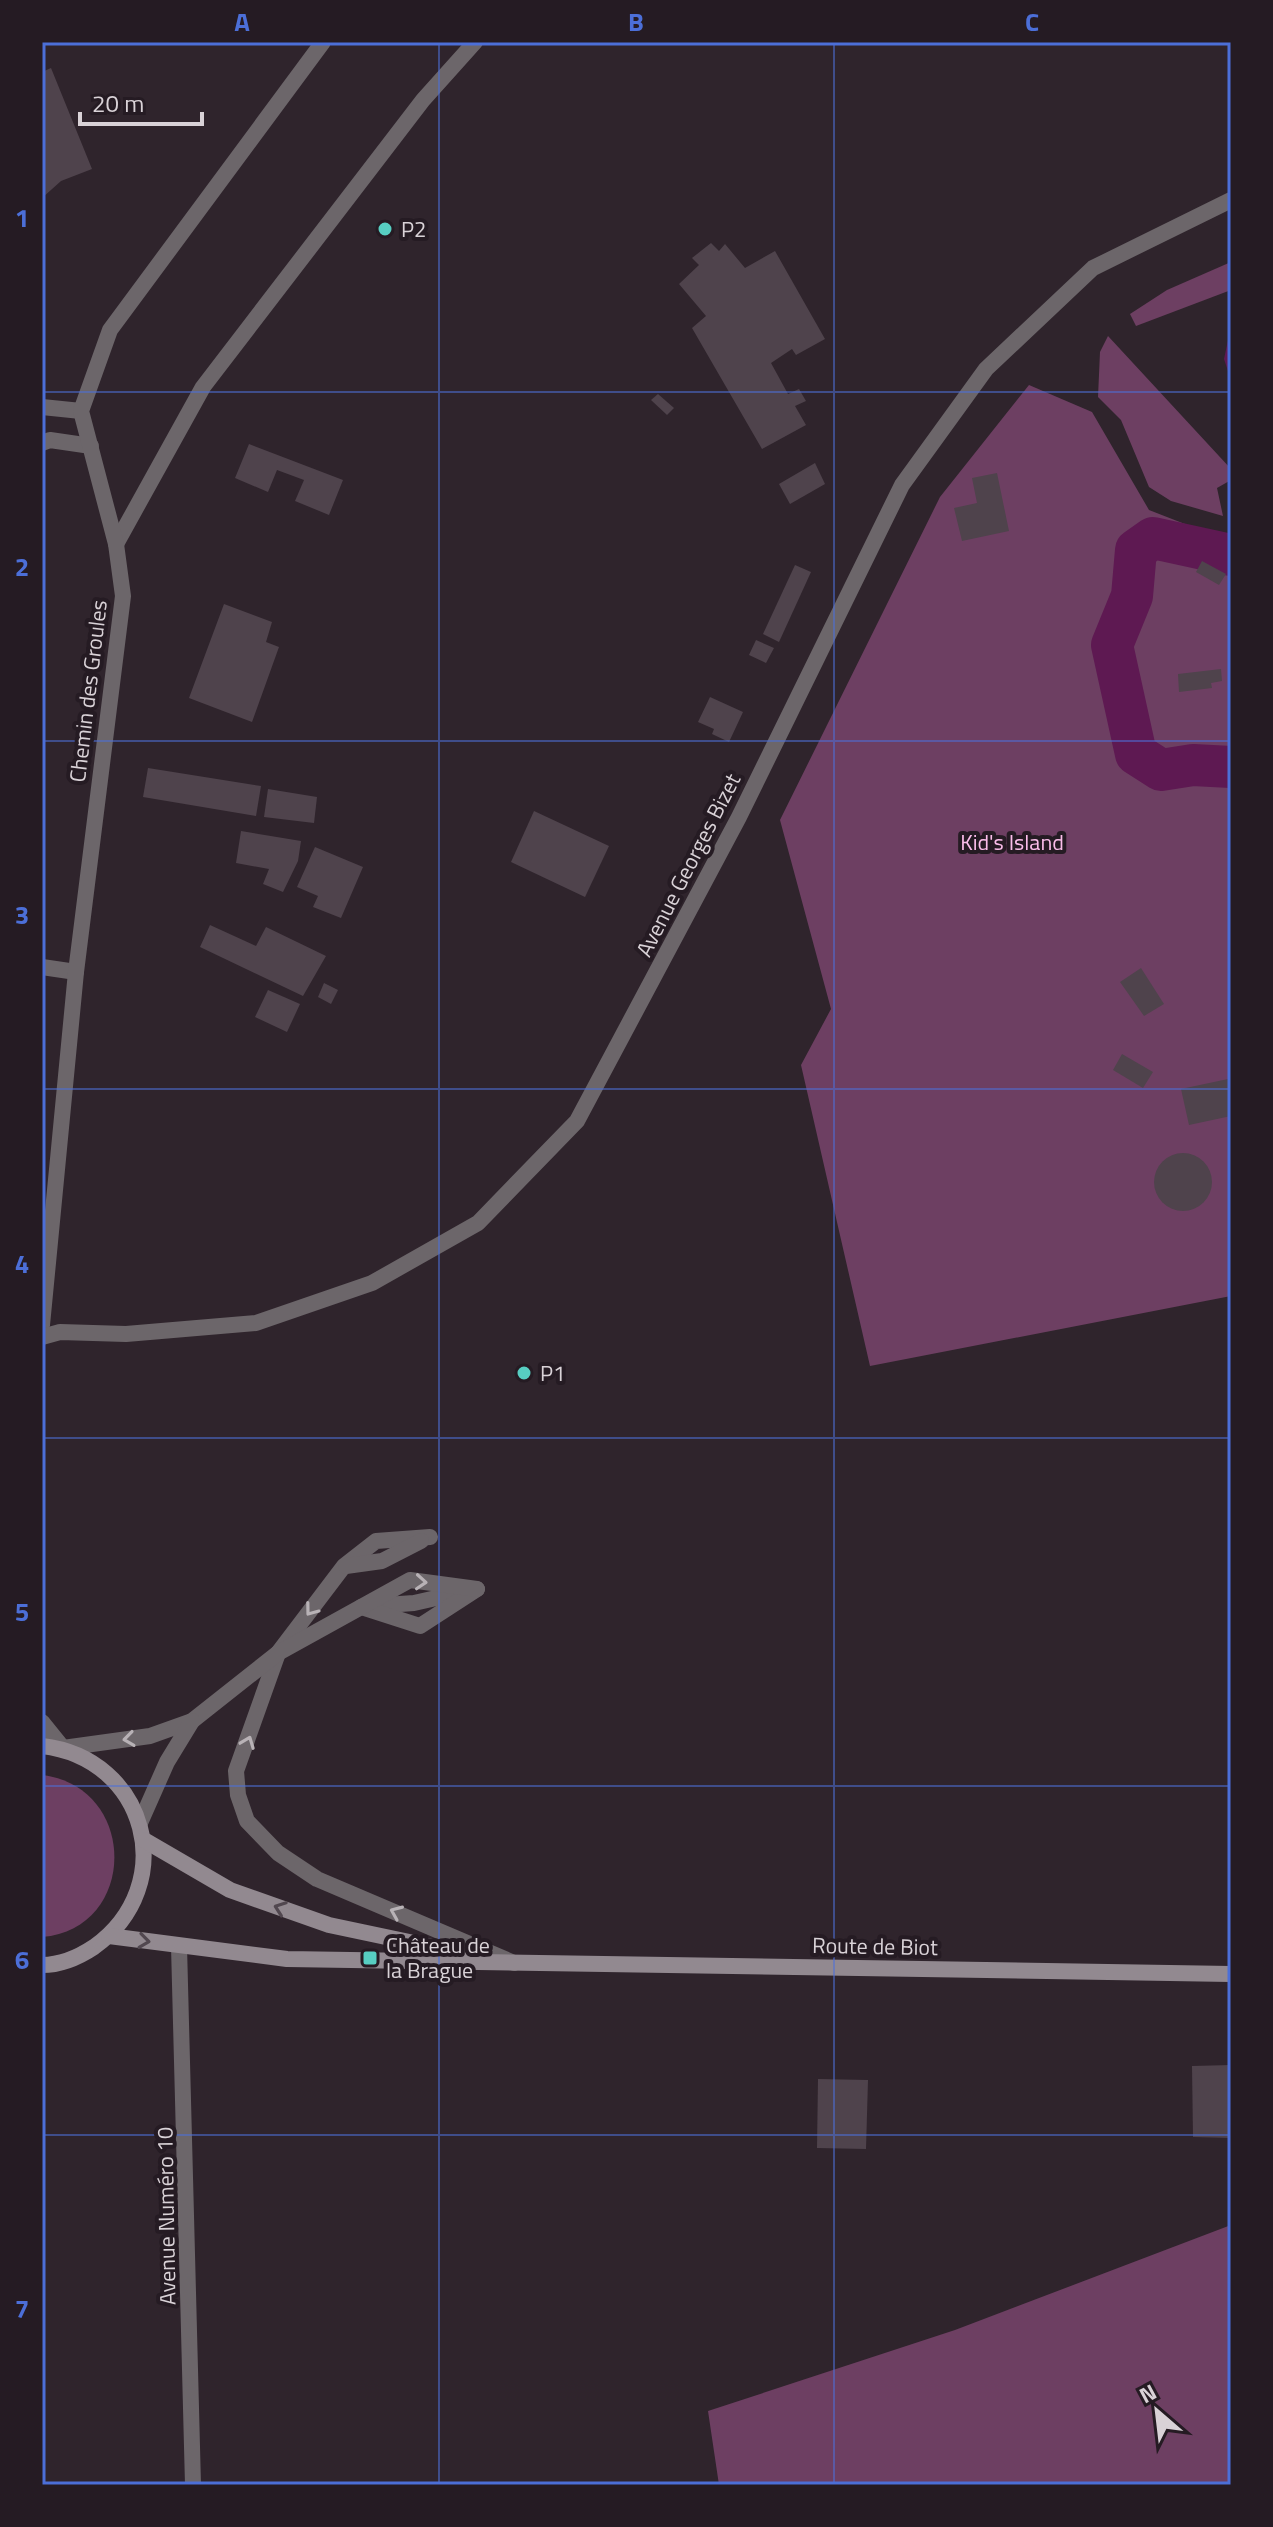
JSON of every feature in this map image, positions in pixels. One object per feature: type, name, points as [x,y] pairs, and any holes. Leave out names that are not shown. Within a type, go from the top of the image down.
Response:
[{"type":"main road","points":[[42,1746],[63,1748],[97,1764],[123,1790],[142,1832],[143,1875],[131,1908],[109,1936],[82,1954],[42,1965]]},
{"type":"main road","points":[[142,1832],[230,1890],[329,1925],[519,1965]]},
{"type":"main road","points":[[109,1936],[287,1959],[370,1958],[519,1965]]},
{"type":"main road","name":"Route de Biot","points":[[519,1965],[1231,1974]]},
{"type":"street","points":[[42,407],[81,411],[110,330],[323,42]]},
{"type":"street","points":[[116,544],[203,387],[423,100],[475,42]]},
{"type":"street","name":"Avenue Georges Bizet","points":[[42,1337],[60,1332],[126,1334],[256,1323],[372,1283],[478,1223],[577,1121],[739,817],[902,485],[986,369],[1093,268],[1231,200]]},
{"type":"street","name":"Chemin des Groules","points":[[42,1325],[76,972],[123,596],[116,544],[81,411]]},
{"type":"street","points":[[42,443],[50,440],[91,446]]},
{"type":"street","points":[[42,967],[76,972]]},
{"type":"street","points":[[430,1537],[382,1561],[344,1566],[278,1653],[236,1771],[238,1795],[247,1821],[278,1853],[317,1879],[519,1965]]},
{"type":"street","points":[[42,1722],[63,1748],[150,1736],[192,1721],[278,1653],[410,1580],[477,1589]]},
{"type":"street","points":[[361,1607],[414,1603],[477,1589]]},
{"type":"street","points":[[361,1607],[420,1626],[477,1589]]},
{"type":"street","points":[[142,1832],[167,1762],[192,1721]]},
{"type":"street","name":"Avenue Numéro 10","points":[[179,1946],[193,2485]]},
{"type":"green space","points":[[1231,262],[1231,290],[1136,326],[1130,314],[1167,290]]},
{"type":"green space","points":[[1108,336],[1231,469],[1231,480],[1217,488],[1223,516],[1171,501],[1149,487],[1121,420],[1098,397],[1100,352]]},
{"type":"green space","name":"Kid's Island","points":[[1029,385],[1092,412],[1149,510],[1231,542],[1231,1296],[870,1366],[801,1065],[831,1009],[780,820],[940,497]]},
{"type":"green space","points":[[42,1775],[74,1785],[96,1804],[110,1829],[114,1858],[110,1885],[96,1910],[74,1928],[42,1937]]},
{"type":"green space","points":[[1231,2225],[1231,2485],[719,2485],[708,2411],[955,2330]]},
{"type":"shaded area","points":[[1231,326],[1231,380],[1224,359]]},
{"type":"building","points":[[51,68],[92,169],[61,181],[42,198],[42,72]]},
{"type":"building","points":[[711,243],[719,251],[725,244],[745,268],[775,251],[825,339],[796,355],[792,349],[771,363],[788,394],[799,389],[806,401],[795,406],[806,425],[762,449],[692,328],[706,316],[679,284],[699,265],[692,258]]},
{"type":"building","points":[[658,394],[674,408],[667,415],[651,400]]},
{"type":"building","points":[[249,444],[343,480],[329,515],[295,501],[304,480],[277,470],[268,492],[235,478]]},
{"type":"building","points":[[815,463],[825,484],[790,504],[779,484]]},
{"type":"building","points":[[997,473],[1009,531],[962,541],[954,508],[977,503],[972,478]]},
{"type":"building","points":[[1202,561],[1226,574],[1219,585],[1196,572]]},
{"type":"building","points":[[795,565],[811,572],[779,642],[763,634]]},
{"type":"building","points":[[224,604],[272,622],[266,642],[279,647],[252,722],[189,698]]},
{"type":"building","points":[[756,640],[774,648],[766,663],[749,655]]},
{"type":"building","points":[[1221,669],[1222,681],[1211,683],[1212,688],[1179,692],[1178,674]]},
{"type":"building","points":[[710,697],[743,712],[729,742],[712,734],[714,729],[698,722]]},
{"type":"building","points":[[148,768],[261,786],[256,816],[143,797]]},
{"type":"building","points":[[268,789],[317,797],[314,823],[264,817]]},
{"type":"building","points":[[534,811],[609,846],[585,897],[511,862]]},
{"type":"building","points":[[241,831],[301,841],[298,861],[283,892],[263,884],[269,869],[236,863]]},
{"type":"building","points":[[315,847],[363,867],[341,918],[313,907],[318,896],[297,887]]},
{"type":"building","points":[[210,925],[256,946],[266,927],[326,956],[303,996],[200,947]]},
{"type":"building","points":[[1141,968],[1164,1004],[1144,1016],[1120,982]]},
{"type":"building","points":[[324,983],[338,990],[331,1004],[318,997]]},
{"type":"building","points":[[268,990],[300,1004],[287,1032],[255,1017]]},
{"type":"building","points":[[1122,1054],[1153,1072],[1143,1088],[1113,1070]]},
{"type":"building","points":[[1228,1079],[1231,1116],[1189,1125],[1181,1089]]},
{"type":"building","points":[[1183,1153],[1203,1162],[1212,1182],[1203,1202],[1183,1211],[1163,1202],[1154,1182],[1163,1162]]},
{"type":"building","points":[[1231,2065],[1231,2138],[1193,2137],[1192,2066]]},
{"type":"building","points":[[818,2079],[868,2080],[866,2149],[817,2148]]},
{"type":"waterway","points":[[1231,555],[1153,538],[1136,550],[1132,596],[1112,645],[1136,754],[1161,770],[1193,765],[1231,767]]},
{"type":"place","name":"P2","points":[[385,229]]},
{"type":"place","name":"P1","points":[[524,1373]]},
{"type":"place","name":"Château de la Brague","points":[[370,1958]]}]
